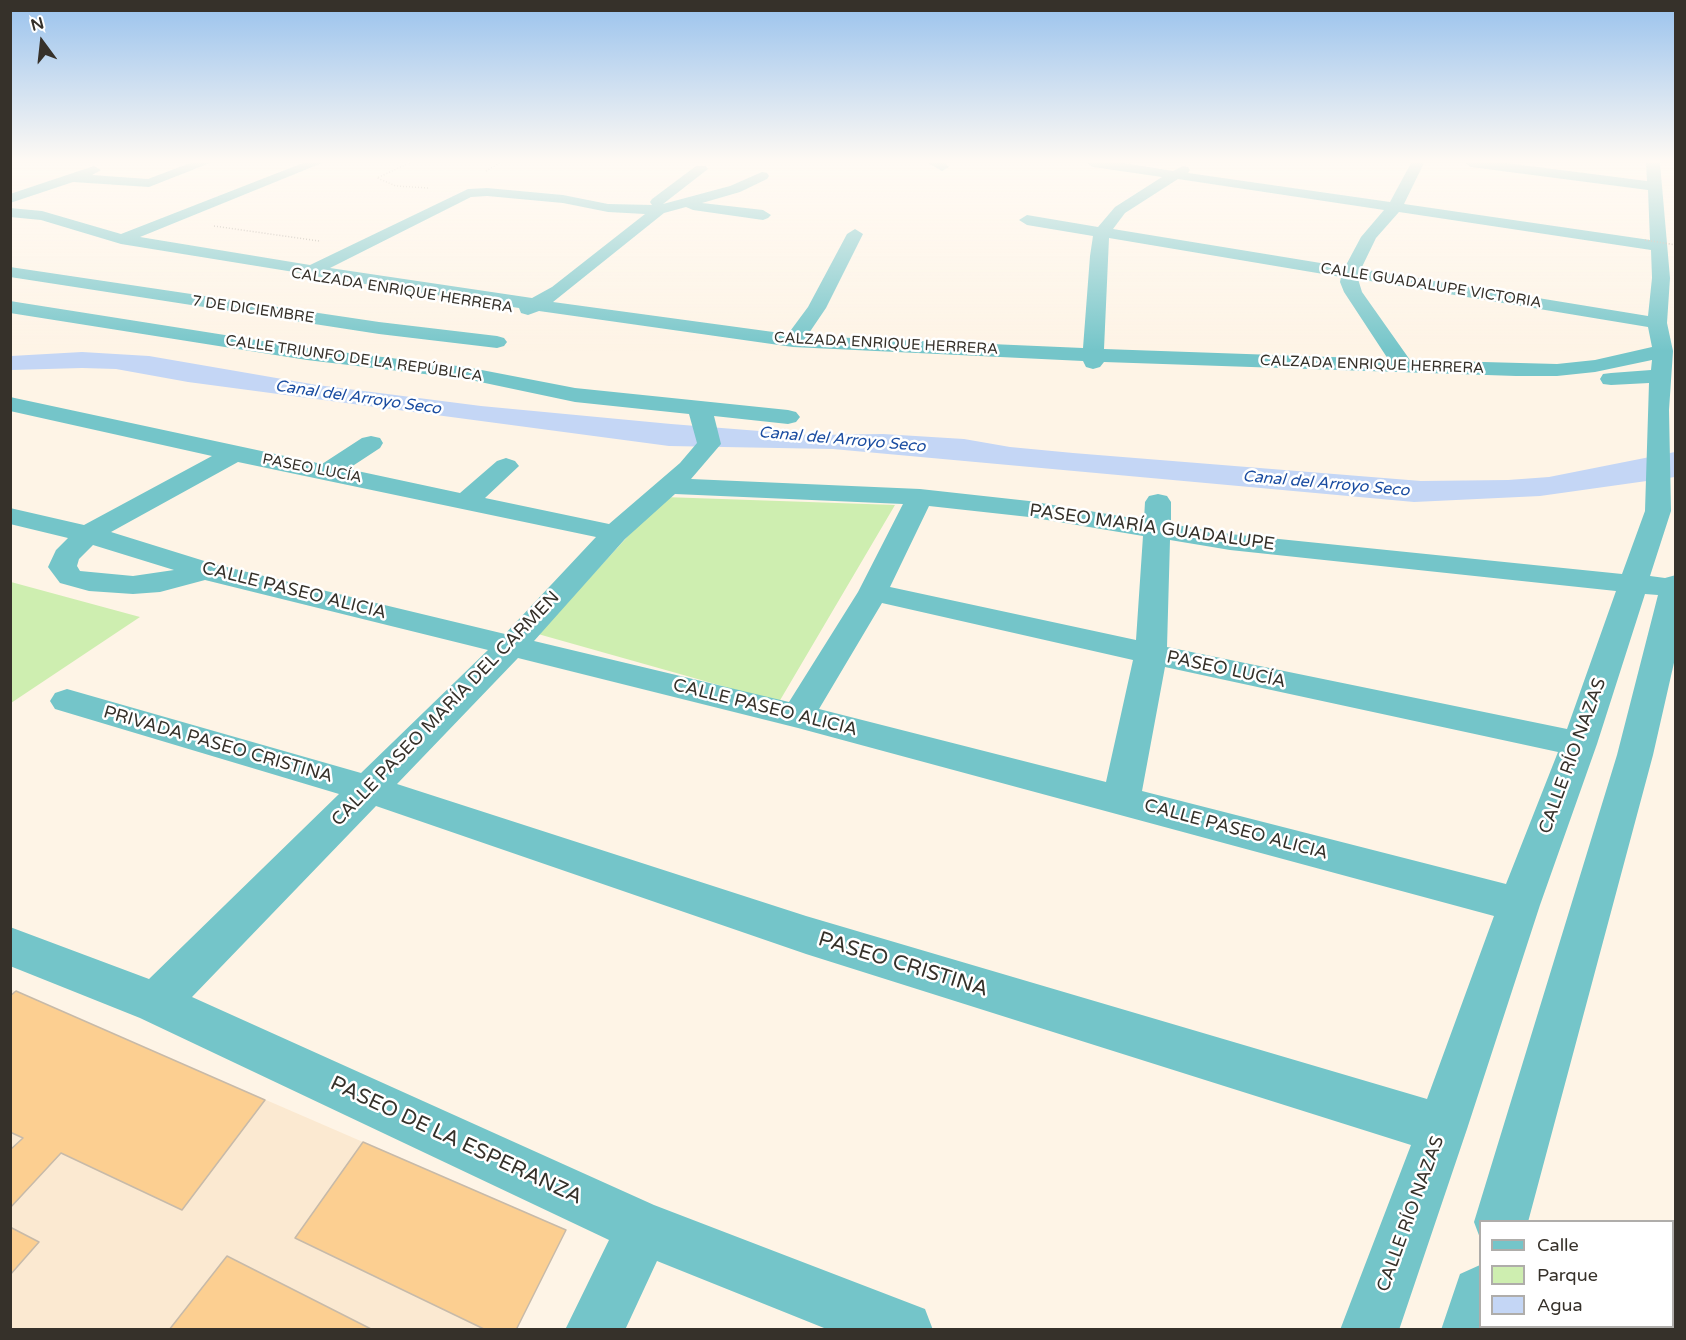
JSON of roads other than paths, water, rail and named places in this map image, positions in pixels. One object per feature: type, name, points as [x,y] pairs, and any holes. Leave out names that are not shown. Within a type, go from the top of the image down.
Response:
[{"type":"street","name":"CALZADA ENRIQUE HERRERA","points":[[59,226],[117,240],[307,272],[516,320],[790,350],[1557,370],[1595,366],[1663,351]]},
{"type":"street","name":"CALZADA ENRIQUE HERRERA","points":[[72,226],[117,240]]},
{"type":"street","points":[[117,240],[156,226]]},
{"type":"street","points":[[307,272],[400,226]]},
{"type":"street","points":[[466,373],[489,354],[516,320],[558,291],[634,226]]},
{"type":"street","name":"CALLE GUADALUPE VICTORIA","points":[[1062,226],[1228,255],[1657,323]]},
{"type":"street","points":[[1094,359],[1098,256],[1102,232],[1107,226]]},
{"type":"street","points":[[1379,226],[1369,237],[1351,273],[1349,282],[1353,292],[1404,367]]},
{"type":"street","points":[[1528,226],[1660,244]]},
{"type":"street","name":"CALLE RÍO NAZAS","points":[[1501,1220],[1635,755],[1665,586],[1658,511],[1658,410],[1663,351],[1657,323],[1662,278],[1658,226]]},
{"type":"street","points":[[793,341],[817,308],[855,234]]},
{"type":"street","name":"7 DE DICIEMBRE","points":[[10,272],[379,328],[516,320]]},
{"type":"street","name":"CALLE TRIUNFO DE LA REPÚBLICA","points":[[10,307],[296,352],[466,373],[704,424],[788,417]]},
{"type":"street","name":"CALZADA ENRIQUE HERRERA","points":[[516,320],[793,341],[1529,381],[1661,376]]},
{"type":"street","name":"PASEO LUCÍA","points":[[10,404],[234,454],[467,500],[615,533]]},
{"type":"street","name":"CALLE PASEO MARÍA DEL CARMEN","points":[[156,1003],[513,644],[615,533],[670,486],[704,424]]},
{"type":"street","points":[[327,472],[371,443]]},
{"type":"street","points":[[205,571],[160,583],[133,585],[89,582],[70,577],[62,567],[66,556],[88,534],[234,454]]},
{"type":"street","points":[[467,500],[506,466]]},
{"type":"street","name":"PASEO MARÍA GUADALUPE","points":[[670,486],[921,496],[1029,509],[1157,516],[1230,542],[1665,586]]},
{"type":"street","points":[[798,716],[873,592],[921,496]]},
{"type":"street","name":"CALLE PASEO ALICIA","points":[[10,516],[88,534],[205,571],[513,644],[798,716],[1519,905]]},
{"type":"street","points":[[1121,800],[1151,654],[1157,516]]},
{"type":"street","name":"CALLE RÍO NAZAS","points":[[1369,1329],[1442,1129],[1519,905],[1579,744],[1665,586]]},
{"type":"street","name":"PASEO LUCÍA","points":[[873,592],[1151,654],[1579,744]]},
{"type":"street","name":"PRIVADA PASEO CRISTINA","points":[[67,701],[368,789]]},
{"type":"street","name":"PASEO CRISTINA","points":[[368,789],[806,935],[1442,1129]]},
{"type":"street","name":"PASEO DE LA ESPERANZA","points":[[10,946],[156,1003],[644,1228],[904,1329]]},
{"type":"street","points":[[594,1329],[644,1228]]},
{"type":"street","points":[[1470,1329],[1479,1298]]},
{"type":"water","name":"Canal del Arroyo Seco","points":[[82,352],[149,356],[317,385],[481,406],[810,435],[883,434],[964,439],[1010,447],[1073,453],[1421,481],[1549,477],[1675,452],[1675,477],[1540,496],[1414,502],[833,449],[669,446],[188,382],[116,369],[11,370],[11,356]]}]
